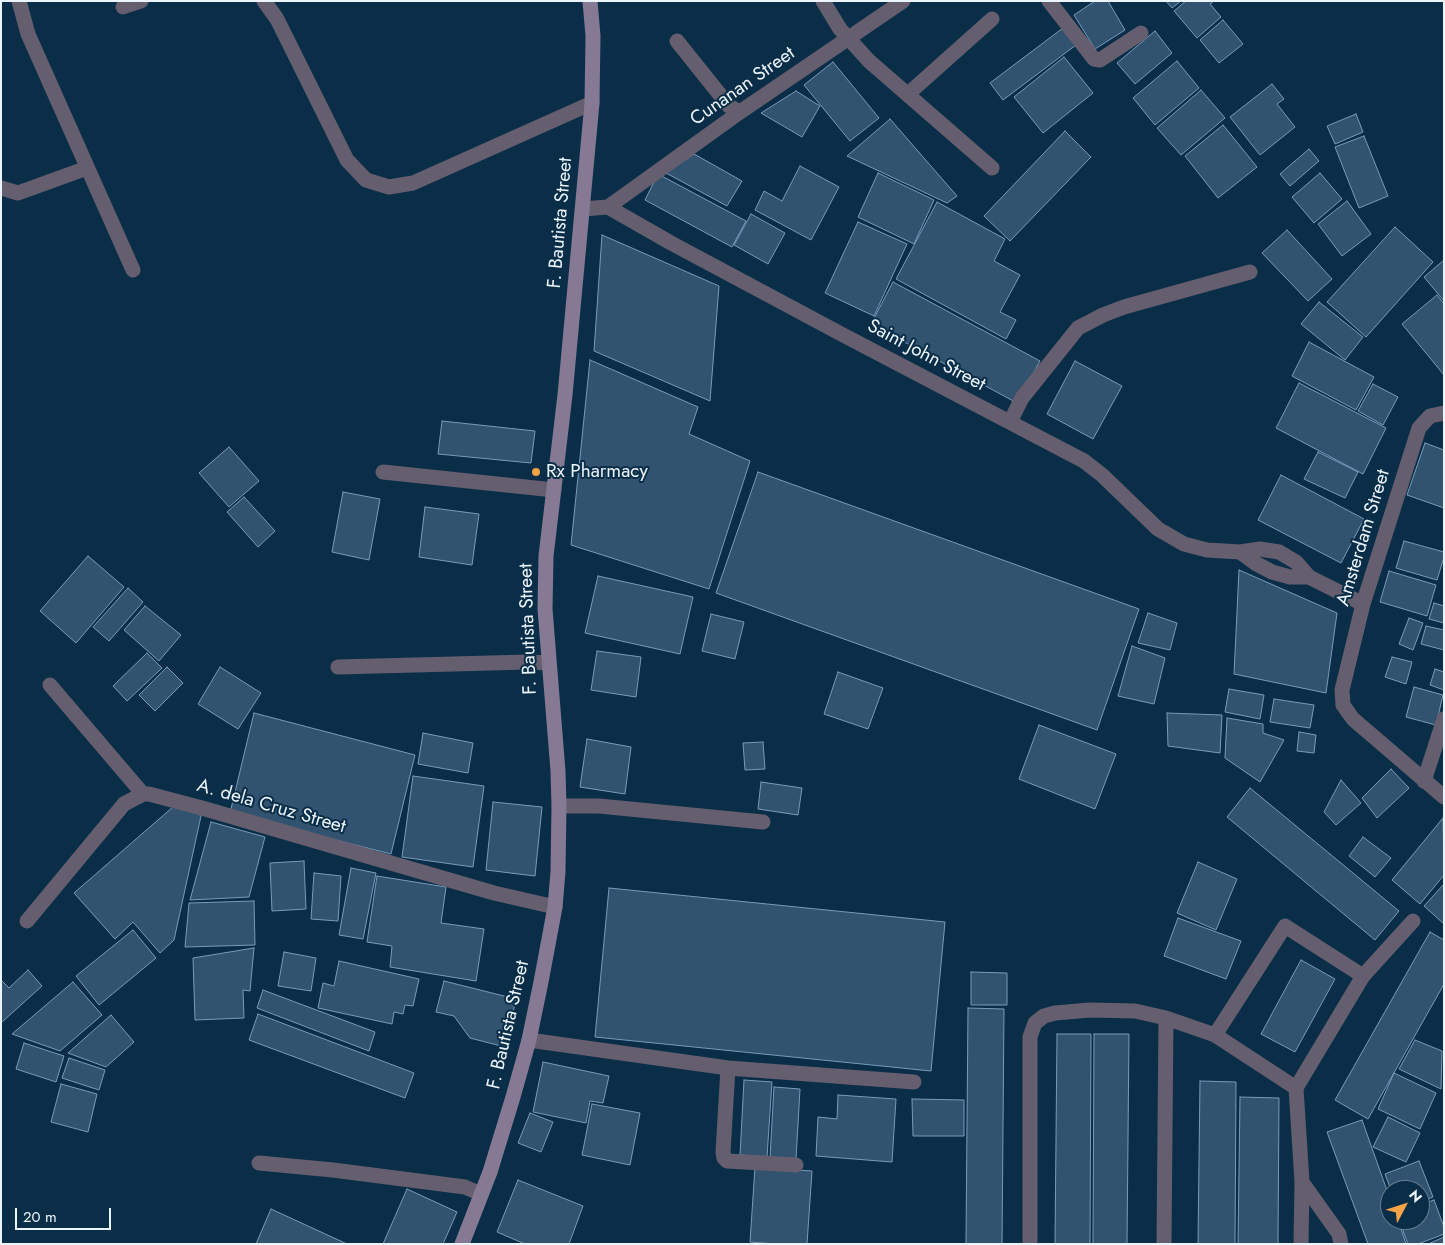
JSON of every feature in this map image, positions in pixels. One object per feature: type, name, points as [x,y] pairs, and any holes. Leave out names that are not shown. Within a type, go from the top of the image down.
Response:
[{"type":"main road","name":"F. Bautista Street","points":[[462,1244],[490,1172],[513,1098],[529,1040],[555,908],[558,872],[559,806],[545,609],[546,556],[565,395],[592,103],[593,36],[590,1]]},
{"type":"street","points":[[19,1],[28,34],[133,270]]},
{"type":"street","points":[[123,7],[141,1]]},
{"type":"street","points":[[264,1],[277,19],[347,160],[366,180],[389,187],[413,183],[592,103]]},
{"type":"street","points":[[823,1],[840,29],[869,61],[992,168]]},
{"type":"street","name":"Cunanan Street","points":[[608,207],[740,112],[903,1]]},
{"type":"street","points":[[1049,1],[1094,59],[1100,60],[1141,33]]},
{"type":"street","points":[[908,94],[992,19]]},
{"type":"street","points":[[677,41],[729,106],[740,112]]},
{"type":"street","points":[[1,188],[18,193],[87,168]]},
{"type":"street","points":[[582,209],[608,207]]},
{"type":"street","name":"Saint John Street","points":[[608,207],[827,327],[1084,461],[1102,475],[1158,529],[1184,544],[1207,550],[1240,552],[1260,548],[1279,552],[1296,562],[1309,577],[1363,604]]},
{"type":"street","points":[[1010,422],[1022,398],[1078,328],[1103,315],[1124,308],[1250,272]]},
{"type":"street","name":"Amsterdam Street","points":[[1424,781],[1353,720],[1344,705],[1342,690],[1363,604],[1419,428],[1430,416],[1444,414]]},
{"type":"street","points":[[383,472],[554,490]]},
{"type":"street","name":"Saint John Street","points":[[1240,552],[1272,572],[1290,577],[1309,577]]},
{"type":"street","points":[[338,667],[548,663]]},
{"type":"street","points":[[26,921],[124,804],[143,794],[50,684]]},
{"type":"street","points":[[1444,719],[1424,781],[1444,797]]},
{"type":"street","name":"A. dela Cruz Street","points":[[143,794],[202,808],[494,893],[555,908]]},
{"type":"street","points":[[559,806],[599,806],[763,822]]},
{"type":"street","points":[[1302,1244],[1302,1182],[1296,1088],[1363,976],[1413,921]]},
{"type":"street","points":[[1215,1035],[1285,926],[1363,976]]},
{"type":"street","points":[[1030,1244],[1030,1037],[1035,1023],[1044,1016],[1055,1012],[1090,1010],[1135,1011],[1166,1018],[1215,1035],[1296,1088]]},
{"type":"street","points":[[1164,1244],[1166,1018]]},
{"type":"street","points":[[529,1040],[728,1068],[914,1082]]},
{"type":"street","points":[[728,1068],[724,1158],[727,1161],[796,1164]]},
{"type":"street","points":[[259,1163],[465,1187],[481,1194]]},
{"type":"street","points":[[1302,1182],[1340,1234],[1341,1244]]},
{"type":"building","points":[[1095,1],[1108,1],[1125,30],[1095,49],[1074,15]]},
{"type":"building","points":[[1166,1],[1181,1],[1172,8]]},
{"type":"building","points":[[1186,1],[1214,1],[1210,4],[1221,17],[1197,38],[1174,11]]},
{"type":"building","points":[[1223,20],[1243,44],[1219,63],[1200,40]]},
{"type":"building","points":[[1063,28],[1076,45],[1003,100],[990,83]]},
{"type":"building","points":[[1155,31],[1172,53],[1135,84],[1117,63]]},
{"type":"building","points":[[1064,57],[1093,93],[1043,133],[1014,97]]},
{"type":"building","points":[[1177,61],[1199,88],[1155,125],[1133,98]]},
{"type":"building","points":[[833,62],[879,118],[850,141],[804,85]]},
{"type":"building","points":[[1272,84],[1284,99],[1277,104],[1295,127],[1260,155],[1230,117]]},
{"type":"building","points":[[1201,90],[1225,118],[1181,155],[1157,128]]},
{"type":"building","points":[[796,91],[820,106],[802,137],[761,113]]},
{"type":"building","points":[[1356,114],[1363,132],[1335,144],[1327,126]]},
{"type":"building","points":[[890,119],[957,196],[947,203],[847,156]]},
{"type":"building","points":[[1223,125],[1257,167],[1218,198],[1185,156]]},
{"type":"building","points":[[1065,131],[1091,157],[1010,241],[984,216]]},
{"type":"building","points":[[1364,136],[1388,196],[1359,208],[1335,147]]},
{"type":"building","points":[[1309,149],[1319,161],[1290,186],[1280,174]]},
{"type":"building","points":[[694,154],[742,181],[727,206],[666,173]]},
{"type":"building","points":[[800,166],[839,187],[811,240],[755,210],[764,191],[782,201]]},
{"type":"building","points":[[878,173],[934,200],[914,244],[858,217]]},
{"type":"building","points":[[1320,173],[1342,199],[1314,223],[1292,197]]},
{"type":"building","points":[[658,174],[746,221],[732,247],[645,200]]},
{"type":"building","points":[[1347,201],[1371,234],[1342,256],[1318,224]]},
{"type":"building","points":[[937,202],[1005,239],[994,261],[1020,275],[1000,312],[1016,320],[1006,339],[896,279]]},
{"type":"building","points":[[751,214],[785,233],[768,264],[734,245]]},
{"type":"building","points":[[858,222],[907,244],[874,316],[825,293]]},
{"type":"building","points":[[1395,227],[1433,262],[1366,337],[1327,302]]},
{"type":"building","points":[[1287,230],[1332,279],[1308,301],[1262,253]]},
{"type":"building","points":[[602,235],[719,286],[710,401],[594,351]]},
{"type":"building","points":[[1444,260],[1444,301],[1424,277]]},
{"type":"building","points":[[893,282],[1040,361],[1017,403],[871,324]]},
{"type":"building","points":[[1437,295],[1444,304],[1444,375],[1402,324]]},
{"type":"building","points":[[1319,302],[1363,337],[1345,360],[1301,324]]},
{"type":"building","points":[[1309,342],[1374,377],[1356,410],[1292,376]]},
{"type":"building","points":[[590,360],[698,407],[689,434],[750,461],[709,589],[571,545]]},
{"type":"building","points":[[1075,361],[1122,386],[1093,439],[1047,414]]},
{"type":"building","points":[[1299,383],[1386,428],[1363,474],[1276,428]]},
{"type":"building","points":[[1373,384],[1398,397],[1383,425],[1358,411]]},
{"type":"building","points":[[442,421],[535,431],[531,463],[438,454]]},
{"type":"building","points":[[1425,443],[1444,450],[1444,508],[1407,495]]},
{"type":"building","points":[[229,447],[259,481],[229,507],[199,473]]},
{"type":"building","points":[[1318,452],[1358,472],[1345,498],[1304,479]]},
{"type":"building","points":[[758,472],[1139,609],[1097,730],[716,593]]},
{"type":"building","points":[[1281,475],[1364,519],[1341,563],[1258,520]]},
{"type":"building","points":[[343,492],[380,499],[369,560],[332,552]]},
{"type":"building","points":[[244,497],[275,531],[258,547],[227,512]]},
{"type":"building","points":[[425,507],[479,514],[472,565],[419,557]]},
{"type":"building","points":[[1404,541],[1444,552],[1437,580],[1396,568]]},
{"type":"building","points":[[88,556],[124,587],[76,643],[40,611]]},
{"type":"building","points":[[1239,570],[1337,613],[1326,693],[1234,674]]},
{"type":"building","points":[[1389,571],[1436,585],[1427,616],[1380,602]]},
{"type":"building","points":[[598,576],[693,597],[680,654],[585,633]]},
{"type":"building","points":[[128,588],[143,602],[109,641],[93,627]]},
{"type":"building","points":[[1434,603],[1444,606],[1444,623],[1429,619]]},
{"type":"building","points":[[145,606],[181,635],[159,661],[124,630]]},
{"type":"building","points":[[1148,613],[1177,623],[1170,650],[1138,643]]},
{"type":"building","points":[[711,614],[744,622],[735,659],[702,651]]},
{"type":"building","points":[[1409,618],[1423,623],[1413,650],[1399,644]]},
{"type":"building","points":[[1426,626],[1444,630],[1444,650],[1421,644]]},
{"type":"building","points":[[1132,646],[1165,658],[1154,704],[1118,696]]},
{"type":"building","points":[[597,651],[641,657],[636,697],[591,690]]},
{"type":"building","points":[[147,653],[162,668],[127,701],[113,686]]},
{"type":"building","points":[[1392,657],[1412,662],[1406,684],[1385,677]]},
{"type":"building","points":[[167,667],[183,683],[155,711],[139,695]]},
{"type":"building","points":[[220,667],[261,693],[238,729],[198,704]]},
{"type":"building","points":[[1435,669],[1444,672],[1444,690],[1430,685]]},
{"type":"building","points":[[838,672],[883,688],[868,729],[824,714]]},
{"type":"building","points":[[1414,687],[1443,695],[1436,725],[1406,717]]},
{"type":"building","points":[[1229,689],[1264,695],[1260,719],[1225,712]]},
{"type":"building","points":[[1274,699],[1314,705],[1310,728],[1270,722]]},
{"type":"building","points":[[254,713],[415,755],[391,854],[230,813]]},
{"type":"building","points":[[1167,713],[1222,715],[1220,753],[1168,746]]},
{"type":"building","points":[[1227,718],[1263,724],[1263,733],[1284,740],[1260,782],[1225,758]]},
{"type":"building","points":[[1039,725],[1116,754],[1095,809],[1019,779]]},
{"type":"building","points":[[1299,732],[1316,735],[1314,753],[1297,751]]},
{"type":"building","points":[[423,733],[473,743],[468,773],[418,764]]},
{"type":"building","points":[[587,739],[631,747],[625,794],[580,787]]},
{"type":"building","points":[[763,742],[765,769],[745,770],[743,743]]},
{"type":"building","points":[[1391,769],[1409,788],[1377,818],[1362,798]]},
{"type":"building","points":[[413,776],[484,786],[473,867],[402,857]]},
{"type":"building","points":[[1341,780],[1361,803],[1336,825],[1324,812]]},
{"type":"building","points":[[761,782],[802,788],[798,815],[758,809]]},
{"type":"building","points":[[1250,788],[1399,911],[1375,940],[1227,817]]},
{"type":"building","points":[[181,800],[201,816],[174,940],[160,953],[133,922],[115,939],[74,893]]},
{"type":"building","points":[[493,802],[542,807],[535,876],[486,870]]},
{"type":"building","points":[[1443,818],[1444,875],[1420,904],[1392,880]]},
{"type":"building","points":[[211,822],[265,837],[249,897],[190,900]]},
{"type":"building","points":[[1363,837],[1391,858],[1375,877],[1349,856]]},
{"type":"building","points":[[304,861],[306,909],[272,911],[270,863]]},
{"type":"building","points":[[1198,862],[1237,879],[1216,930],[1177,913]]},
{"type":"building","points":[[351,868],[376,873],[363,939],[339,935]]},
{"type":"building","points":[[314,873],[341,876],[338,921],[311,919]]},
{"type":"building","points":[[377,876],[446,887],[441,923],[484,929],[476,981],[390,967],[392,946],[367,942]]},
{"type":"building","points":[[1444,884],[1444,924],[1424,906]]},
{"type":"building","points":[[609,888],[945,922],[931,1071],[595,1037]]},
{"type":"building","points":[[254,901],[255,945],[185,947],[189,903]]},
{"type":"building","points":[[1178,918],[1241,941],[1226,979],[1164,956]]},
{"type":"building","points":[[133,930],[156,958],[99,1005],[76,976]]},
{"type":"building","points":[[1430,932],[1444,940],[1444,984],[1368,1119],[1335,1100]]},
{"type":"building","points":[[254,948],[250,991],[243,990],[244,1018],[195,1020],[193,958]]},
{"type":"building","points":[[284,952],[316,958],[311,991],[278,986]]},
{"type":"building","points":[[1301,960],[1335,979],[1295,1052],[1261,1034]]},
{"type":"building","points":[[339,961],[419,979],[413,1006],[405,1005],[403,1014],[394,1012],[392,1024],[318,1008],[323,983],[334,986]]},
{"type":"building","points":[[28,970],[42,986],[2,1022],[1,980],[9,988]]},
{"type":"building","points":[[971,972],[1007,973],[1007,1005],[971,1005]]},
{"type":"building","points":[[444,981],[516,999],[505,1047],[470,1038],[454,1016],[436,1012]]},
{"type":"building","points":[[73,982],[102,1015],[60,1051],[12,1034]]},
{"type":"building","points":[[263,990],[375,1032],[369,1051],[257,1008]]},
{"type":"building","points":[[968,1008],[1004,1009],[1002,1244],[966,1244]]},
{"type":"building","points":[[258,1014],[414,1073],[405,1098],[249,1040]]},
{"type":"building","points":[[111,1015],[134,1042],[106,1067],[68,1053]]},
{"type":"building","points":[[1057,1034],[1091,1034],[1090,1244],[1055,1244]]},
{"type":"building","points":[[1094,1034],[1129,1034],[1127,1244],[1093,1244]]},
{"type":"building","points":[[1415,1040],[1442,1051],[1441,1089],[1399,1069]]},
{"type":"building","points":[[24,1043],[64,1056],[56,1082],[16,1069]]},
{"type":"building","points":[[69,1058],[105,1070],[99,1090],[62,1078]]},
{"type":"building","points":[[543,1062],[609,1076],[603,1103],[590,1101],[586,1123],[533,1112]]},
{"type":"building","points":[[1394,1073],[1436,1093],[1420,1129],[1378,1109]]},
{"type":"building","points":[[744,1080],[772,1082],[767,1157],[740,1155]]},
{"type":"building","points":[[1200,1081],[1236,1082],[1235,1244],[1198,1244]]},
{"type":"building","points":[[61,1084],[97,1094],[88,1132],[51,1122]]},
{"type":"building","points":[[774,1087],[800,1089],[796,1159],[770,1157]]},
{"type":"building","points":[[838,1095],[896,1099],[892,1162],[816,1156],[818,1117],[837,1119]]},
{"type":"building","points":[[1240,1097],[1279,1098],[1278,1244],[1238,1244]]},
{"type":"building","points":[[912,1099],[964,1100],[964,1136],[913,1136]]},
{"type":"building","points":[[592,1104],[640,1113],[630,1165],[582,1155]]},
{"type":"building","points":[[530,1113],[553,1122],[541,1152],[518,1143]]},
{"type":"building","points":[[1388,1117],[1420,1133],[1406,1162],[1373,1147]]},
{"type":"building","points":[[1362,1120],[1383,1180],[1380,1180],[1380,1230],[1401,1230],[1406,1244],[1368,1244],[1327,1132]]},
{"type":"building","points":[[1419,1161],[1426,1180],[1387,1180],[1385,1174]]},
{"type":"building","points":[[755,1167],[812,1171],[807,1244],[750,1242]]},
{"type":"building","points":[[518,1180],[583,1206],[569,1244],[525,1244],[497,1232]]},
{"type":"building","points":[[407,1189],[457,1212],[443,1244],[383,1244]]},
{"type":"building","points":[[1434,1200],[1444,1227],[1444,1234],[1418,1244],[1408,1244],[1403,1230],[1430,1230],[1430,1201]]},
{"type":"building","points":[[271,1209],[347,1244],[256,1244]]},
{"type":"building","points":[[1444,1237],[1444,1244],[1428,1244]]},
{"type":"place","name":"Rx Pharmacy","points":[[536,472]]}]
